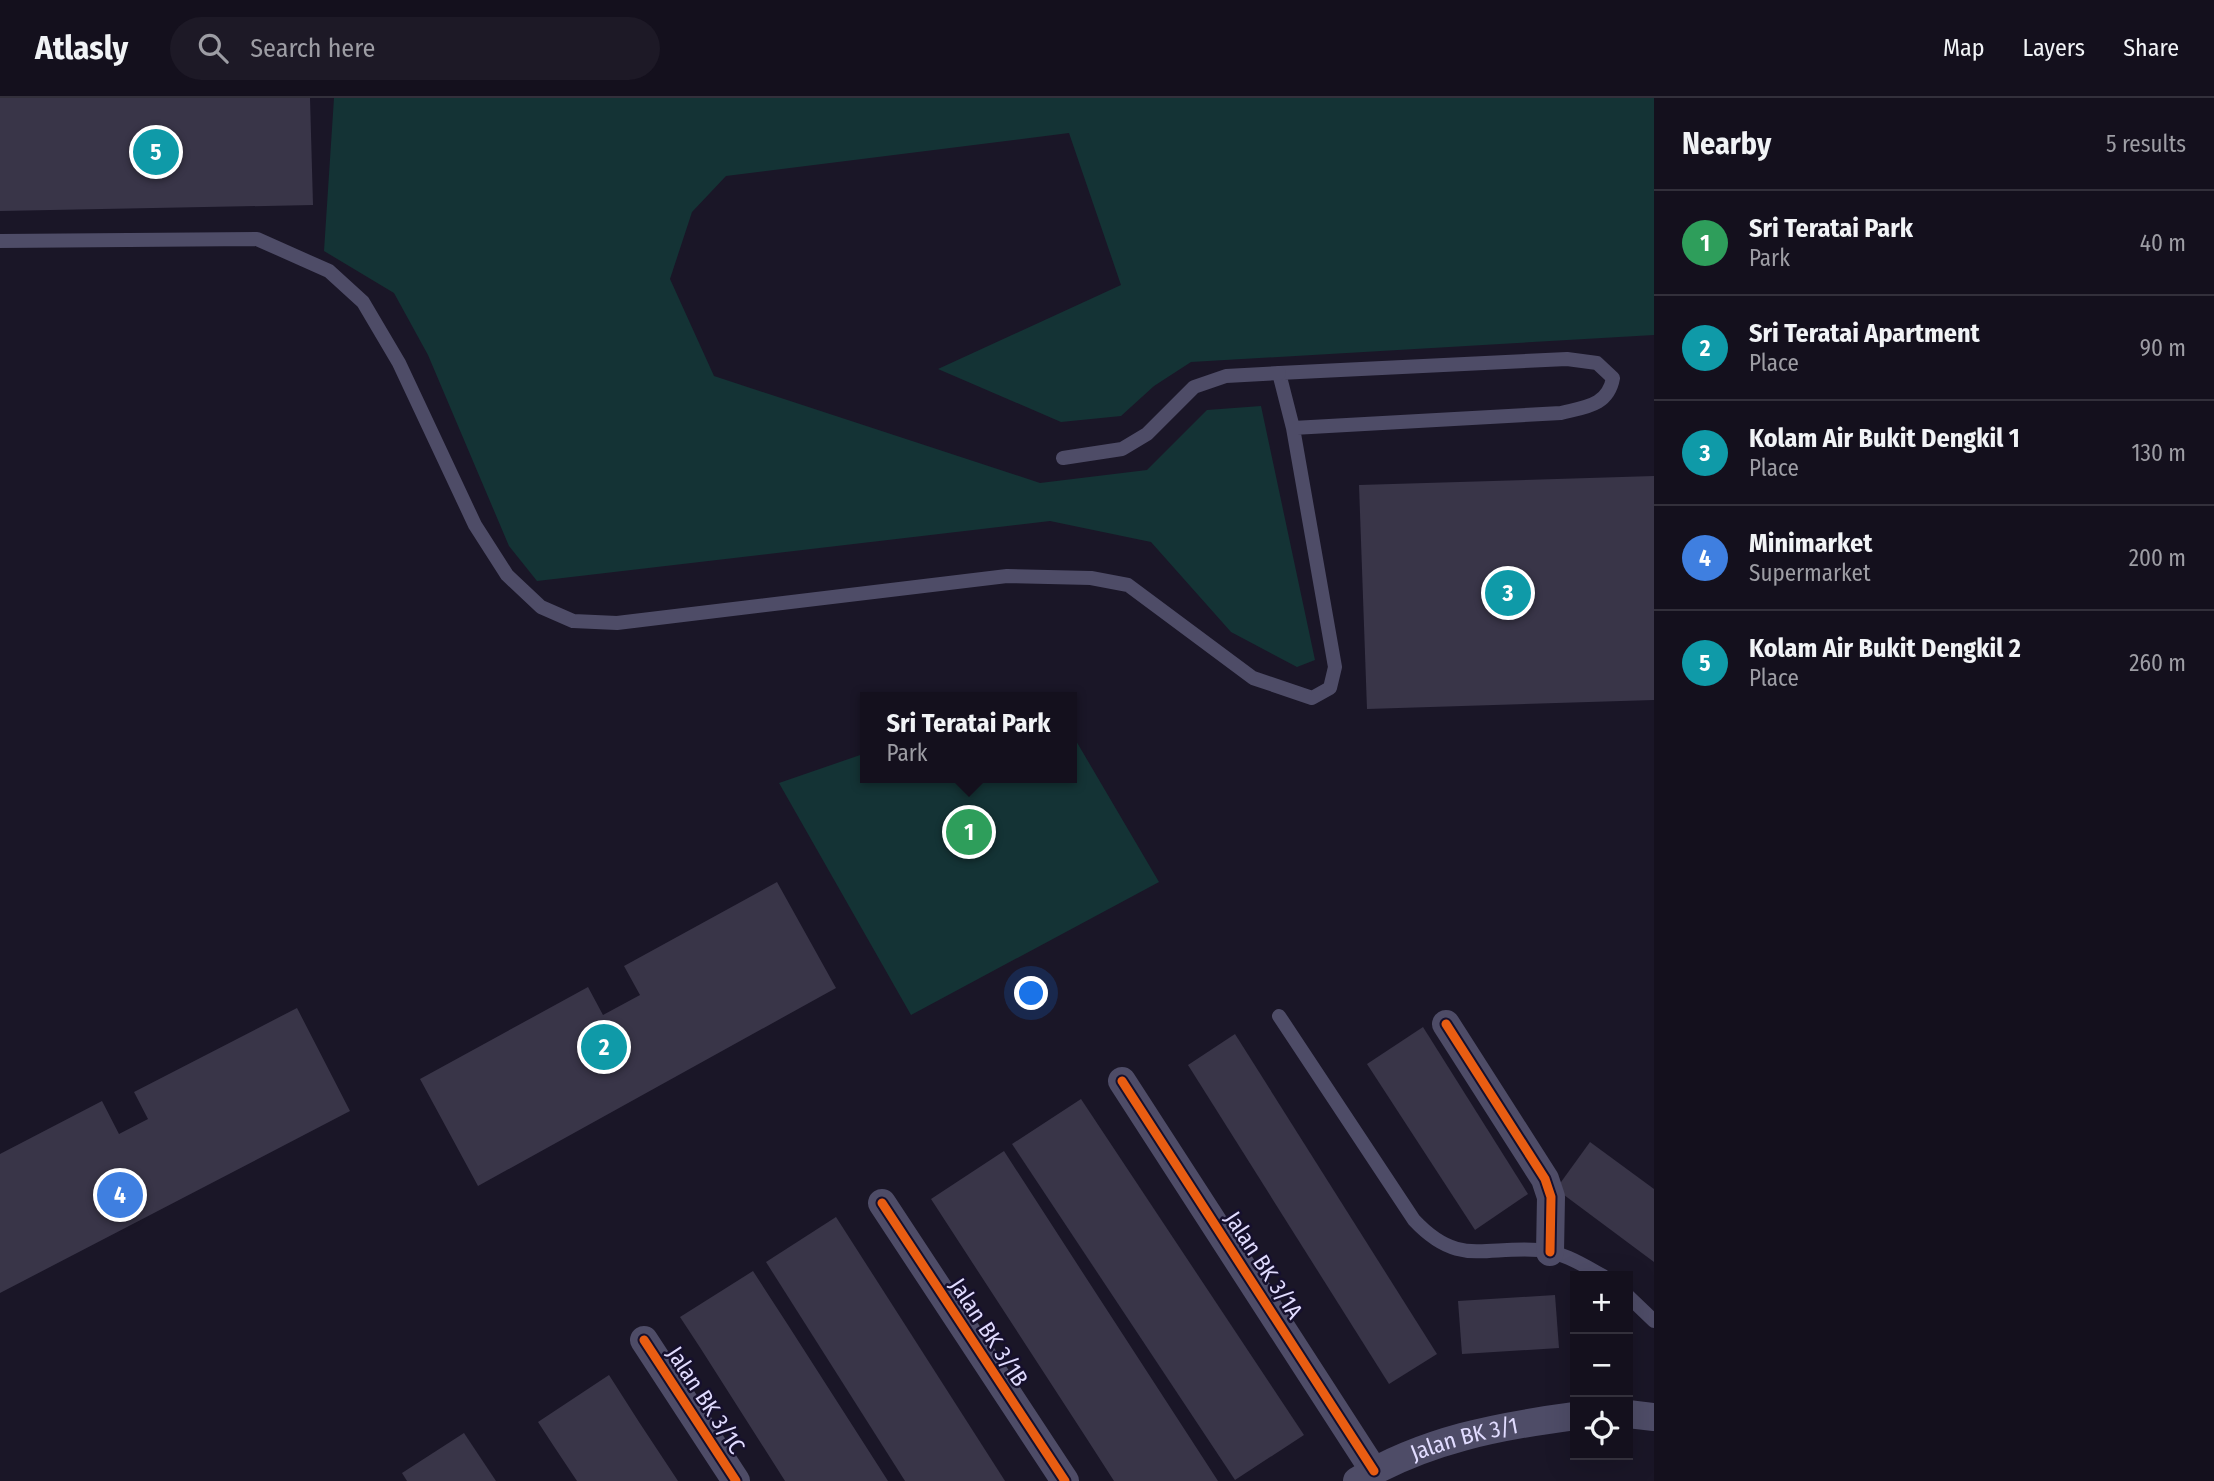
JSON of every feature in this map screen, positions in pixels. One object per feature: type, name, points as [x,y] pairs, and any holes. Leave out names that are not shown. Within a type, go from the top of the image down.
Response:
[{"type":"street","points":[[1446,1024],[1545,1179],[1551,1197],[1550,1252]]},
{"type":"street","name":"Jalan BK 3/1A","points":[[1122,1081],[1366,1476]]},
{"type":"street","name":"Jalan BK 3/1B","points":[[882,1203],[1065,1481]]},
{"type":"street","name":"Jalan BK 3/1C","points":[[644,1340],[736,1481]]},
{"type":"street","points":[[1633,1415],[1654,1417]]},
{"type":"street","name":"Jalan BK 3/1","points":[[1366,1476],[1447,1440],[1512,1424],[1570,1417]]},
{"type":"lane","points":[[0,241],[257,239],[329,271],[363,302],[399,363],[475,525],[507,575],[541,607],[573,621],[617,623],[1007,576],[1091,578],[1128,585],[1253,678],[1312,698],[1330,688],[1335,667],[1293,428],[1279,373]]},
{"type":"lane","points":[[1063,458],[1122,449],[1147,434],[1194,387],[1226,376],[1567,359],[1597,363],[1613,378],[1610,393],[1597,404],[1561,413],[1293,428]]},
{"type":"lane","points":[[1279,1016],[1406,1209],[1429,1237],[1456,1251],[1550,1252],[1570,1257],[1594,1271]]},
{"type":"lane","points":[[1633,1301],[1654,1321]]},
{"type":"green space","points":[[334,98],[1654,98],[1654,335],[1191,362],[1154,386],[1121,416],[1061,422],[938,369],[1121,285],[1069,133],[726,176],[692,212],[670,279],[714,376],[1040,483],[1147,470],[1207,410],[1261,406],[1315,660],[1297,667],[1231,632],[1151,542],[1050,521],[537,581],[509,546],[428,355],[394,293],[324,251]]},
{"type":"green space","points":[[1077,743],[1159,882],[911,1015],[779,783],[860,755],[860,783],[1077,783]]},
{"type":"building","points":[[0,98],[310,98],[313,205],[0,211]]},
{"type":"building","points":[[1654,476],[1654,700],[1367,709],[1359,485]]},
{"type":"building","points":[[777,882],[836,988],[478,1186],[420,1079],[588,987],[603,1015],[640,995],[624,966]]},
{"type":"building","points":[[297,1008],[350,1111],[0,1293],[0,1154],[102,1101],[119,1134],[148,1119],[134,1092]]},
{"type":"building","points":[[1423,1027],[1528,1194],[1475,1230],[1367,1064]]},
{"type":"building","points":[[1235,1034],[1437,1354],[1389,1384],[1188,1065]]},
{"type":"building","points":[[1081,1099],[1304,1435],[1235,1480],[1012,1144]]},
{"type":"building","points":[[1590,1142],[1654,1189],[1654,1262],[1556,1189]]},
{"type":"building","points":[[1004,1151],[1218,1481],[1114,1481],[931,1199]]},
{"type":"building","points":[[836,1217],[1005,1481],[905,1481],[766,1262]]},
{"type":"building","points":[[753,1271],[888,1481],[785,1481],[680,1317]]},
{"type":"building","points":[[1555,1295],[1559,1348],[1462,1354],[1458,1301]]},
{"type":"building","points":[[609,1375],[678,1481],[577,1481],[538,1422]]},
{"type":"building","points":[[464,1433],[496,1481],[407,1481],[402,1473]]},
{"type":"cycle path","points":[[1446,1024],[1545,1179],[1551,1197],[1550,1252]]},
{"type":"cycle path","points":[[1122,1081],[1374,1471]]},
{"type":"cycle path","points":[[882,1203],[1065,1481]]},
{"type":"cycle path","points":[[644,1340],[736,1481]]},
{"type":"place","name":"Kolam Air Bukit Dengkil 2","points":[[156,152]]},
{"type":"place","name":"Kolam Air Bukit Dengkil 1","points":[[1508,593]]},
{"type":"place","name":"Sri Teratai Park","points":[[969,832]]},
{"type":"place","name":"Sri Teratai Apartment","points":[[604,1047]]},
{"type":"place","name":"Minimarket","points":[[120,1195]]}]
